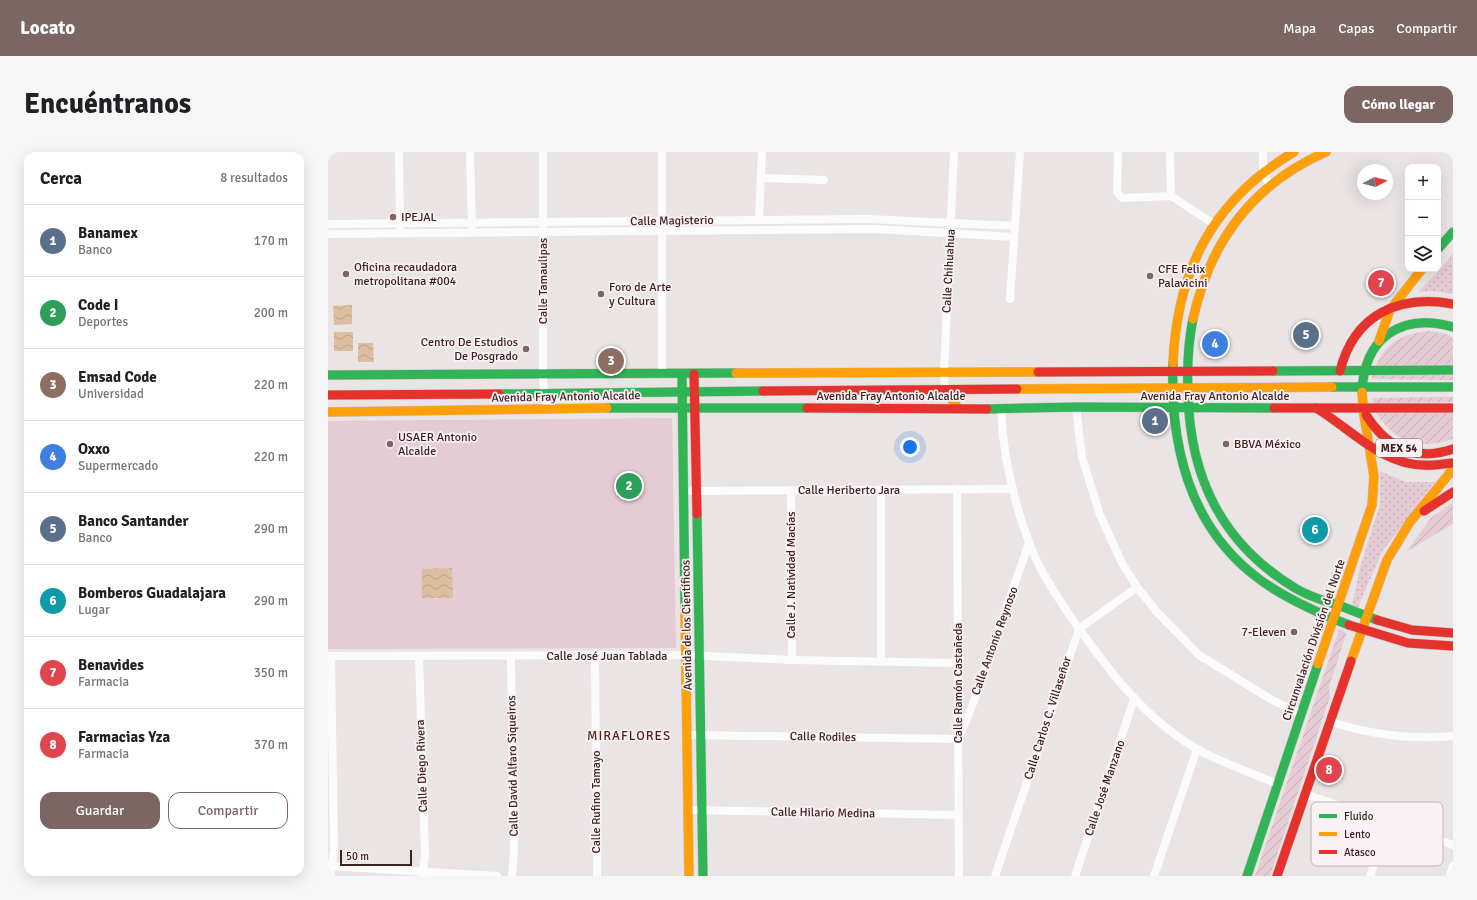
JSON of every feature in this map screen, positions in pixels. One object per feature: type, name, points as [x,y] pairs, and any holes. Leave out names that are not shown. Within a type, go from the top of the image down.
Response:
[{"type":"street","points":[[399,152],[400,234]]},
{"type":"street","points":[[470,152],[472,233]]},
{"type":"street","name":"Calle Tamaulipas","points":[[543,152],[543,375],[544,394],[548,409]]},
{"type":"street","points":[[662,152],[662,374]]},
{"type":"street","points":[[760,219],[762,152]]},
{"type":"street","name":"Calle Chihuahua","points":[[945,390],[944,373],[952,223],[954,152]]},
{"type":"street","points":[[1010,299],[1020,152]]},
{"type":"street","points":[[1118,152],[1117,192],[1119,196],[1122,198],[1171,196],[1214,224]]},
{"type":"street","points":[[1170,152],[1171,196]]},
{"type":"street","points":[[1263,152],[1263,172],[1270,186]]},
{"type":"street","points":[[1294,152],[1263,172],[1233,200],[1214,224],[1191,271],[1185,288],[1177,320],[1173,372],[1173,408],[1179,450],[1189,486],[1204,518],[1223,545],[1245,569],[1273,590],[1294,602],[1334,619],[1400,642],[1422,645],[1453,646]]},
{"type":"street","points":[[1326,152],[1309,158],[1285,172],[1242,213],[1223,240],[1205,276],[1194,312],[1188,372],[1189,408],[1193,449],[1203,483],[1218,512],[1239,541],[1270,571],[1298,590],[1367,616],[1404,628],[1423,632],[1453,633]]},
{"type":"street","points":[[761,178],[824,180]]},
{"type":"street","name":"Calle Magisterio","points":[[328,224],[868,219],[1015,226]]},
{"type":"street","name":"Calle Magisterio","points":[[328,234],[876,229],[1014,237]]},
{"type":"street","points":[[1441,246],[1453,232]]},
{"type":"street","name":"Circunvalación División del Norte","points":[[1379,342],[1390,310],[1420,272]]},
{"type":"street","points":[[1340,371],[1348,347],[1358,330],[1373,318],[1390,310],[1419,302],[1439,301],[1453,304]]},
{"type":"street","name":"Circunvalación División del Norte","points":[[1247,876],[1372,505],[1374,473],[1362,408],[1360,388],[1363,370],[1370,353],[1379,342],[1396,329],[1409,324],[1425,321],[1441,323],[1453,327]]},
{"type":"street","name":"Avenida Fray Antonio Alcalde","points":[[328,375],[1453,370]]},
{"type":"street","name":"Avenida de los Científicos","points":[[682,374],[689,876]]},
{"type":"street","name":"Avenida de los Científicos","points":[[694,374],[703,876]]},
{"type":"street","name":"Avenida Fray Antonio Alcalde","points":[[328,395],[544,394],[682,391],[1453,387]]},
{"type":"street","points":[[945,390],[958,408]]},
{"type":"street","name":"Avenida Fray Antonio Alcalde","points":[[328,412],[683,407],[1001,409],[1076,407],[1453,408]]},
{"type":"street","points":[[1076,407],[1082,456],[1100,515],[1122,563],[1137,587],[1156,611],[1199,655],[1266,696],[1302,714]]},
{"type":"street","points":[[1316,408],[1368,443],[1390,456],[1406,463],[1431,466],[1453,463]]},
{"type":"street","name":"Circunvalación División del Norte","points":[[1362,408],[1378,434],[1392,445],[1418,454],[1433,454],[1453,449]]},
{"type":"street","points":[[1001,409],[1003,438],[1014,489],[1029,543],[1044,574],[1096,654],[1134,699],[1165,726],[1197,749],[1277,784]]},
{"type":"street","points":[[1277,876],[1329,721],[1387,560],[1414,517],[1453,469]]},
{"type":"street","name":"Calle Ramón Castañeda","points":[[957,489],[959,876]]},
{"type":"street","name":"Calle Heriberto Jara","points":[[684,491],[1014,489]]},
{"type":"street","name":"Calle J. Natividad Macías","points":[[791,490],[792,660]]},
{"type":"street","points":[[881,490],[881,662]]},
{"type":"street","points":[[1414,517],[1453,492]]},
{"type":"street","name":"Calle Antonio Reynoso","points":[[958,739],[971,709],[1029,543]]},
{"type":"street","points":[[1079,629],[1137,587]]},
{"type":"street","name":"Calle Carlos C. Villaseñor","points":[[995,876],[1079,629]]},
{"type":"street","points":[[330,656],[334,852],[330,866],[330,876]]},
{"type":"street","name":"Calle José Juan Tablada","points":[[330,656],[700,656],[792,660],[958,663]]},
{"type":"street","name":"Calle Diego Rivera","points":[[419,656],[425,856],[422,874]]},
{"type":"street","name":"Calle David Alfaro Siqueiros","points":[[511,656],[514,852],[512,876]]},
{"type":"street","name":"Calle Rufino Tamayo","points":[[595,656],[597,876]]},
{"type":"street","name":"Calle José Manzano","points":[[1075,876],[1134,699]]},
{"type":"street","points":[[1329,721],[1362,731],[1384,734],[1453,736]]},
{"type":"street","name":"Calle Rodiles","points":[[687,735],[958,739]]},
{"type":"street","points":[[1154,876],[1197,749]]},
{"type":"street","points":[[1305,794],[1328,802]]},
{"type":"street","name":"Calle Hilario Medina","points":[[688,810],[958,815]]},
{"type":"street","points":[[1443,842],[1453,845]]},
{"type":"street","points":[[330,866],[422,874],[497,876]]},
{"type":"street","points":[[1370,876],[1374,866]]},
{"type":"street","points":[[1450,876],[1453,866]]},
{"type":"shaded area","points":[[1453,253],[1453,294],[1432,291],[1418,292],[1437,272],[1441,272],[1441,268]]},
{"type":"shaded area","points":[[1428,331],[1447,334],[1453,338],[1453,365],[1376,366],[1385,350],[1397,340],[1411,334]]},
{"type":"shaded area","points":[[1372,374],[1453,374],[1453,380],[1372,379]]},
{"type":"shaded area","points":[[1453,397],[1453,402],[1373,403],[1372,398]]},
{"type":"shaded area","points":[[1376,413],[1453,413],[1453,439],[1429,444],[1409,442],[1392,432]]},
{"type":"shaded area","points":[[672,418],[676,648],[328,649],[328,421]]},
{"type":"shaded area","points":[[1380,471],[1406,482],[1435,482],[1382,552],[1358,607],[1352,606],[1360,568],[1380,504]]},
{"type":"shaded area","points":[[1453,502],[1453,524],[1407,551],[1431,518]]},
{"type":"shaded area","points":[[1339,630],[1343,630],[1346,634],[1329,687],[1330,697],[1270,876],[1255,876]]},
{"type":"water","points":[[352,305],[352,324],[334,325],[333,306]]},
{"type":"water","points":[[334,332],[353,332],[353,351],[334,351]]},
{"type":"water","points":[[358,343],[373,343],[374,362],[358,362]]},
{"type":"water","points":[[452,568],[453,598],[422,598],[422,569]]},
{"type":"traffic: fast","points":[[1441,246],[1453,232]]},
{"type":"traffic: fast","points":[[1193,319],[1188,366],[1190,425],[1195,454],[1203,481],[1215,506],[1230,529],[1248,551],[1270,570],[1295,588],[1320,600],[1377,620]]},
{"type":"traffic: fast","points":[[1362,392],[1364,373],[1370,357],[1378,344],[1389,334],[1402,327],[1417,323],[1434,323],[1453,327]]},
{"type":"traffic: fast","points":[[1173,363],[1175,425],[1180,455],[1200,510],[1216,535],[1235,558],[1269,586],[1302,605],[1349,625]]},
{"type":"traffic: fast","points":[[1273,371],[1453,370]]},
{"type":"traffic: fast","points":[[328,375],[736,373]]},
{"type":"traffic: fast","points":[[682,374],[685,610]]},
{"type":"traffic: fast","points":[[1332,387],[1453,387]]},
{"type":"traffic: fast","points":[[499,394],[763,391]]},
{"type":"traffic: fast","points":[[987,409],[1076,407],[1274,408]]},
{"type":"traffic: fast","points":[[607,408],[807,408]]},
{"type":"traffic: fast","points":[[697,514],[703,876]]},
{"type":"traffic: fast","points":[[1247,876],[1318,664]]},
{"type":"traffic: slow","points":[[1173,363],[1176,329],[1182,298],[1192,268],[1205,241],[1221,215],[1241,192],[1266,171],[1294,152]]},
{"type":"traffic: slow","points":[[1193,319],[1211,264],[1223,240],[1238,218],[1256,198],[1277,181],[1300,165],[1326,152]]},
{"type":"traffic: slow","points":[[1379,341],[1390,310],[1420,272]]},
{"type":"traffic: slow","points":[[736,373],[1038,372]]},
{"type":"traffic: slow","points":[[1017,389],[1332,387]]},
{"type":"traffic: slow","points":[[945,390],[958,408]]},
{"type":"traffic: slow","points":[[1318,664],[1372,505],[1374,476],[1364,415],[1362,392]]},
{"type":"traffic: slow","points":[[328,412],[607,408]]},
{"type":"traffic: slow","points":[[1351,661],[1387,560],[1410,522],[1453,469]]},
{"type":"traffic: slow","points":[[685,610],[689,876]]},
{"type":"traffic: jam","points":[[1340,371],[1347,352],[1356,336],[1367,323],[1381,313],[1397,306],[1414,302],[1453,304]]},
{"type":"traffic: jam","points":[[1038,372],[1273,371]]},
{"type":"traffic: jam","points":[[694,374],[697,514]]},
{"type":"traffic: jam","points":[[763,391],[1017,389]]},
{"type":"traffic: jam","points":[[328,395],[499,394]]},
{"type":"traffic: jam","points":[[807,408],[987,409]]},
{"type":"traffic: jam","points":[[1274,408],[1453,408]]},
{"type":"traffic: jam","points":[[1316,408],[1371,447],[1395,459],[1418,465],[1453,463]]},
{"type":"traffic: jam","points":[[1366,415],[1383,436],[1393,444],[1403,449],[1414,453],[1426,454],[1439,453],[1453,449]]},
{"type":"traffic: jam","points":[[1424,511],[1453,492]]},
{"type":"traffic: jam","points":[[1377,620],[1412,630],[1453,633]]},
{"type":"traffic: jam","points":[[1349,625],[1408,643],[1453,646]]},
{"type":"traffic: jam","points":[[1277,876],[1351,661]]},
{"type":"place","name":"IPEJAL","points":[[393,217]]},
{"type":"place","name":"Oficina recaudadora metropolitana #004","points":[[346,274]]},
{"type":"place","name":"CFE Felix Palavicini","points":[[1150,276]]},
{"type":"place","name":"Benavides","points":[[1381,283]]},
{"type":"place","name":"Foro de Arte y Cultura","points":[[601,294]]},
{"type":"place","name":"Banco Santander","points":[[1306,335]]},
{"type":"place","name":"Oxxo","points":[[1215,344]]},
{"type":"place","name":"Centro De Estudios De Posgrado","points":[[526,349]]},
{"type":"place","name":"Emsad Code","points":[[611,361]]},
{"type":"place","name":"Banamex","points":[[1155,421]]},
{"type":"place","name":"USAER Antonio Alcalde","points":[[390,444]]},
{"type":"place","name":"BBVA México","points":[[1226,444]]},
{"type":"place","name":"Code I","points":[[629,486]]},
{"type":"place","name":"Bomberos Guadalajara","points":[[1315,530]]},
{"type":"place","name":"7-Eleven","points":[[1294,632]]},
{"type":"place","name":"Farmacias Yza","points":[[1329,770]]},
{"type":"district","name":"MIRAFLORES","points":[[629,736]]}]
